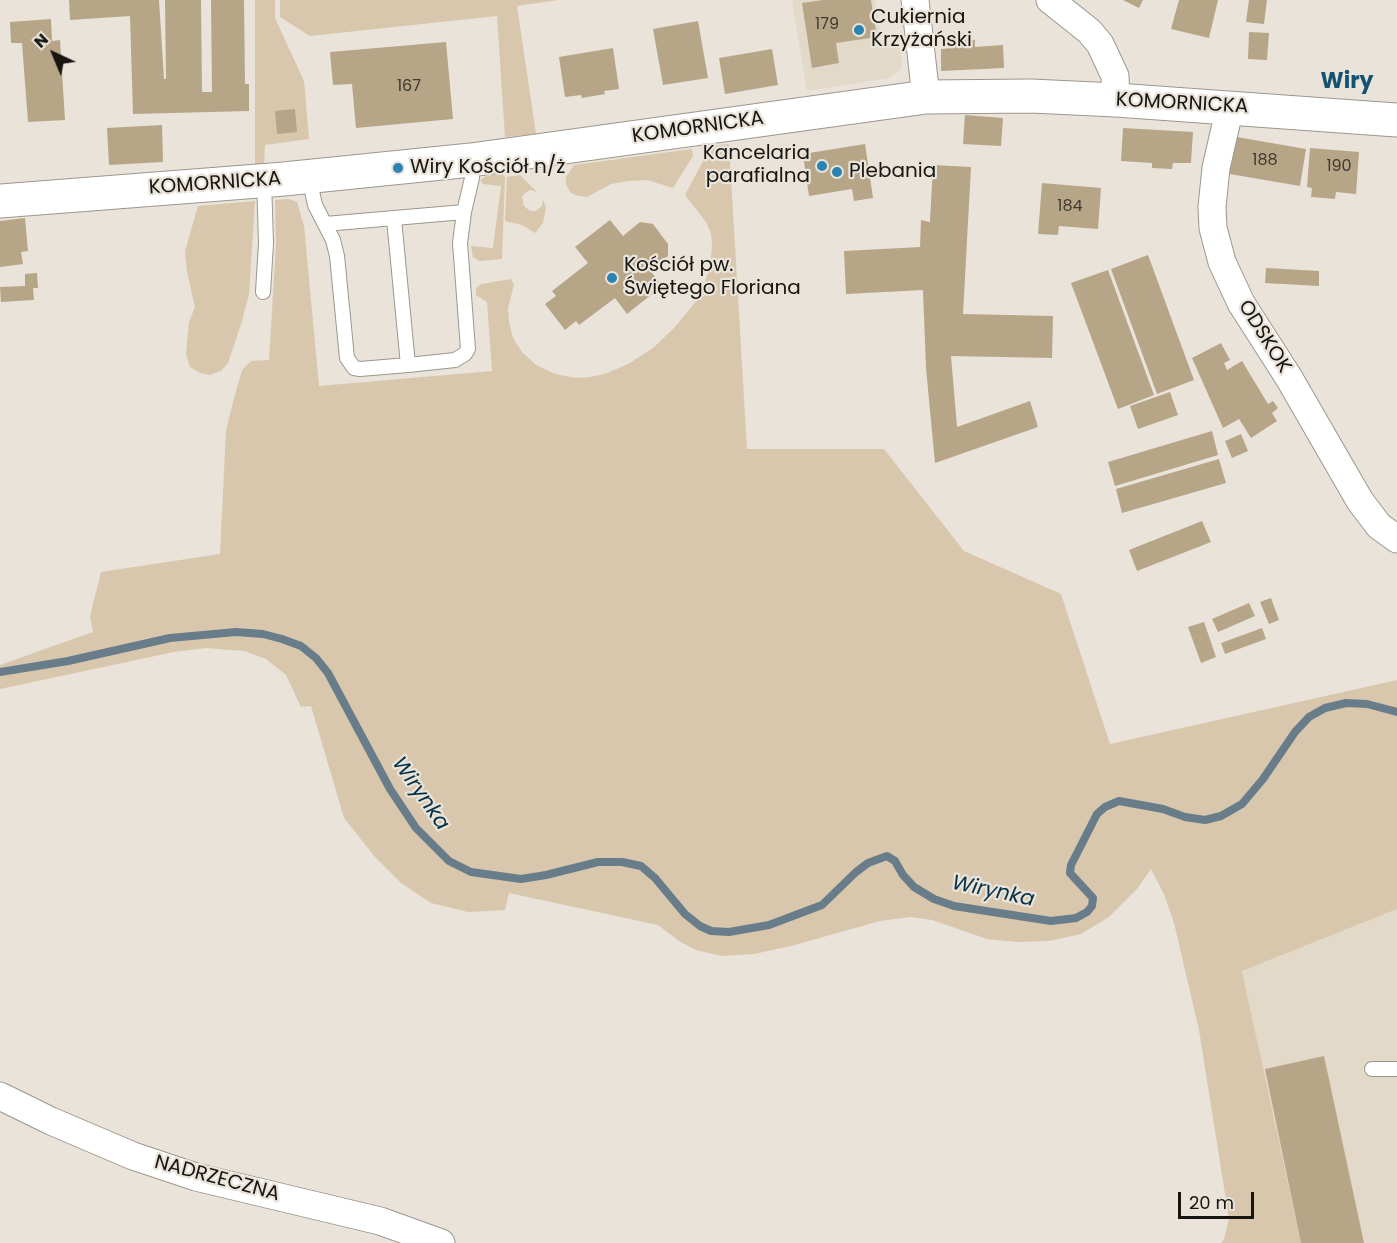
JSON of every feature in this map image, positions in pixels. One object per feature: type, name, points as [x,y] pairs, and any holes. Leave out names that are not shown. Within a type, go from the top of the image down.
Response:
[{"type":"street","points":[[915,0],[926,97]]},
{"type":"street","points":[[1050,0],[1084,27],[1100,44],[1115,76],[1116,100]]},
{"type":"street","name":"KOMORNICKA","points":[[0,201],[309,177],[471,160],[926,97],[1031,96],[1116,100],[1397,120]]},
{"type":"street","name":"ODSKOK","points":[[1230,107],[1216,168],[1212,207],[1213,228],[1222,261],[1241,303],[1289,378],[1360,501],[1379,526],[1397,539]]},
{"type":"street","name":"NADRZECZNA","points":[[0,1096],[51,1121],[154,1163],[196,1177],[380,1221],[441,1243]]},
{"type":"lane","points":[[309,177],[312,196],[333,240],[337,256],[347,358],[350,364],[360,369],[408,365],[455,360],[465,354],[468,349],[460,257],[464,212],[471,188],[471,160]]},
{"type":"lane","points":[[263,292],[266,243],[264,180]]},
{"type":"lane","points":[[325,224],[464,212]]},
{"type":"lane","points":[[394,219],[408,365]]},
{"type":"lane","points":[[1372,1069],[1397,1069]]},
{"type":"shaded area","points":[[255,0],[275,0],[275,18],[304,81],[309,139],[265,145],[264,164],[255,164]]},
{"type":"shaded area","points":[[280,0],[558,0],[517,6],[536,134],[505,137],[497,16],[310,36],[280,17]]},
{"type":"shaded area","points":[[792,0],[875,0],[882,46],[900,44],[902,63],[900,70],[889,78],[807,91]]},
{"type":"shaded area","points":[[729,144],[747,449],[884,449],[964,551],[1061,594],[1110,744],[1397,680],[1397,909],[1242,971],[1301,1243],[1221,1243],[1229,1219],[1199,1030],[1174,923],[1164,894],[1151,869],[1137,889],[1109,917],[1081,934],[1049,941],[1017,942],[987,939],[932,920],[910,917],[880,921],[754,954],[722,956],[696,950],[679,941],[658,925],[509,893],[505,910],[468,912],[431,903],[401,883],[375,857],[344,818],[311,706],[301,707],[286,675],[266,659],[244,651],[206,648],[174,652],[0,689],[0,665],[93,632],[90,616],[101,572],[220,554],[226,430],[234,398],[242,370],[251,361],[269,360],[276,244],[275,200],[289,199],[297,202],[304,226],[319,386],[492,371],[487,302],[476,295],[476,288],[481,284],[511,279],[514,285],[508,308],[509,322],[513,338],[522,352],[536,365],[555,374],[576,378],[590,377],[605,374],[628,364],[653,348],[674,328],[698,299],[710,268],[711,233],[706,222],[685,195],[711,146]]},
{"type":"shaded area","points":[[692,149],[693,156],[673,188],[647,180],[628,181],[611,184],[587,197],[570,192],[566,184],[566,177],[574,165]]},
{"type":"shaded area","points":[[502,173],[505,177],[502,259],[479,261],[473,257],[471,246],[493,248],[501,186],[483,184],[480,180],[486,176]]},
{"type":"shaded area","points":[[520,175],[537,192],[530,190],[524,194],[522,197],[524,206],[530,211],[536,211],[542,206],[543,199],[546,208],[543,223],[535,233],[522,225],[505,221],[507,177]]},
{"type":"shaded area","points":[[255,201],[249,295],[242,321],[228,363],[221,371],[210,375],[200,373],[190,367],[186,355],[189,322],[195,307],[185,251],[198,206]]},
{"type":"shaded area","points":[[1397,909],[1397,1243],[1301,1243],[1242,971]]},
{"type":"building","points":[[69,0],[159,0],[164,79],[166,79],[165,0],[201,0],[202,92],[212,92],[211,0],[244,0],[245,84],[249,84],[249,111],[133,114],[130,16],[70,20]]},
{"type":"building","points":[[823,0],[871,0],[877,37],[836,43],[839,63],[812,68],[802,3]]},
{"type":"building","points":[[1123,0],[1143,0],[1139,8]]},
{"type":"building","points":[[1179,0],[1218,0],[1209,38],[1171,29]]},
{"type":"building","points":[[1249,0],[1267,0],[1264,24],[1246,22]]},
{"type":"building","points":[[51,19],[52,41],[60,40],[65,120],[28,122],[22,43],[11,43],[10,22]]},
{"type":"building","points":[[698,21],[708,78],[663,85],[653,29]]},
{"type":"building","points":[[1249,32],[1269,33],[1267,60],[1248,59]]},
{"type":"building","points":[[975,40],[975,47],[1003,45],[1004,68],[941,71],[941,49],[952,48],[952,41]]},
{"type":"building","points":[[446,42],[453,119],[356,128],[352,84],[333,85],[330,52]]},
{"type":"building","points":[[613,48],[619,89],[582,98],[581,95],[565,97],[559,57]]},
{"type":"building","points":[[772,49],[778,85],[725,94],[719,58]]},
{"type":"building","points":[[295,109],[297,132],[277,134],[275,111]]},
{"type":"building","points":[[965,115],[1003,118],[1001,146],[963,144]]},
{"type":"building","points":[[162,125],[163,162],[109,165],[107,128]]},
{"type":"building","points":[[1123,128],[1193,132],[1191,163],[1173,163],[1172,169],[1152,168],[1152,163],[1121,161]]},
{"type":"building","points":[[1231,136],[1306,149],[1300,186],[1224,173]]},
{"type":"building","name":"Plebania","points":[[865,144],[873,198],[854,201],[852,189],[809,196],[803,154]]},
{"type":"building","points":[[1310,148],[1359,152],[1356,194],[1336,192],[1335,199],[1311,197],[1312,188],[1307,187]]},
{"type":"building","points":[[933,165],[971,167],[963,314],[1053,316],[1052,358],[951,356],[957,427],[1030,401],[1038,427],[935,463],[926,368],[923,290],[846,294],[844,251],[920,247],[921,220],[930,222]]},
{"type":"building","points":[[1042,183],[1101,188],[1098,229],[1059,226],[1058,235],[1038,234]]},
{"type":"building","points":[[25,218],[28,251],[21,252],[23,264],[0,267],[0,221]]},
{"type":"building","name":"Kościół pw. Świętego Floriana","points":[[610,220],[623,236],[640,222],[653,224],[668,244],[668,256],[650,270],[662,286],[627,314],[615,298],[579,325],[576,321],[565,330],[545,304],[556,296],[552,291],[588,263],[575,247]]},
{"type":"building","points":[[1148,255],[1194,380],[1157,394],[1111,269]]},
{"type":"building","points":[[1266,268],[1319,271],[1319,286],[1265,283]]},
{"type":"building","points":[[1108,270],[1154,395],[1118,409],[1071,283]]},
{"type":"building","points":[[37,273],[38,288],[33,288],[34,300],[1,302],[0,287],[25,286],[25,274]]},
{"type":"building","points":[[1221,343],[1230,360],[1224,363],[1227,370],[1242,361],[1268,404],[1273,401],[1278,408],[1272,413],[1277,421],[1251,438],[1239,419],[1223,428],[1192,358]]},
{"type":"building","points":[[1170,392],[1178,415],[1138,429],[1130,406]]},
{"type":"building","points":[[1212,431],[1218,455],[1115,486],[1108,462]]},
{"type":"building","points":[[1241,434],[1248,451],[1232,458],[1225,441]]},
{"type":"building","points":[[1219,459],[1226,483],[1122,513],[1116,489]]},
{"type":"building","points":[[1202,521],[1211,542],[1137,571],[1129,550]]},
{"type":"building","points":[[1271,598],[1279,620],[1269,624],[1260,602]]},
{"type":"building","points":[[1249,603],[1255,616],[1218,632],[1212,619]]},
{"type":"building","points":[[1204,622],[1216,657],[1201,663],[1188,627]]},
{"type":"building","points":[[1262,628],[1266,639],[1225,654],[1221,643]]},
{"type":"building","points":[[1324,1056],[1364,1243],[1301,1243],[1265,1069]]},
{"type":"waterway","name":"Wirynka","points":[[0,672],[68,661],[170,638],[236,632],[263,634],[282,639],[301,646],[316,658],[328,673],[390,789],[416,828],[449,861],[471,872],[521,879],[598,862],[622,862],[641,866],[655,878],[685,914],[700,926],[711,931],[729,932],[769,925],[822,905],[856,872],[868,863],[887,856],[895,861],[903,875],[914,887],[934,899],[954,906],[1051,921],[1076,918],[1087,912],[1092,906],[1093,898],[1070,873],[1071,865],[1097,814],[1105,807],[1119,801],[1205,820],[1221,816],[1242,804],[1263,779],[1295,732],[1309,717],[1325,708],[1346,703],[1367,704],[1397,712]]},
{"type":"place","name":"Cukiernia Krzyżański","points":[[859,30]]},
{"type":"place","name":"Kancelaria parafialna","points":[[822,166]]},
{"type":"place","name":"Wiry Kościół n/ż","points":[[398,168]]},
{"type":"place","name":"Plebania","points":[[837,172]]},
{"type":"place","name":"Kościół pw. Świętego Floriana","points":[[612,278]]},
{"type":"district","name":"Wiry","points":[[1347,82]]}]
